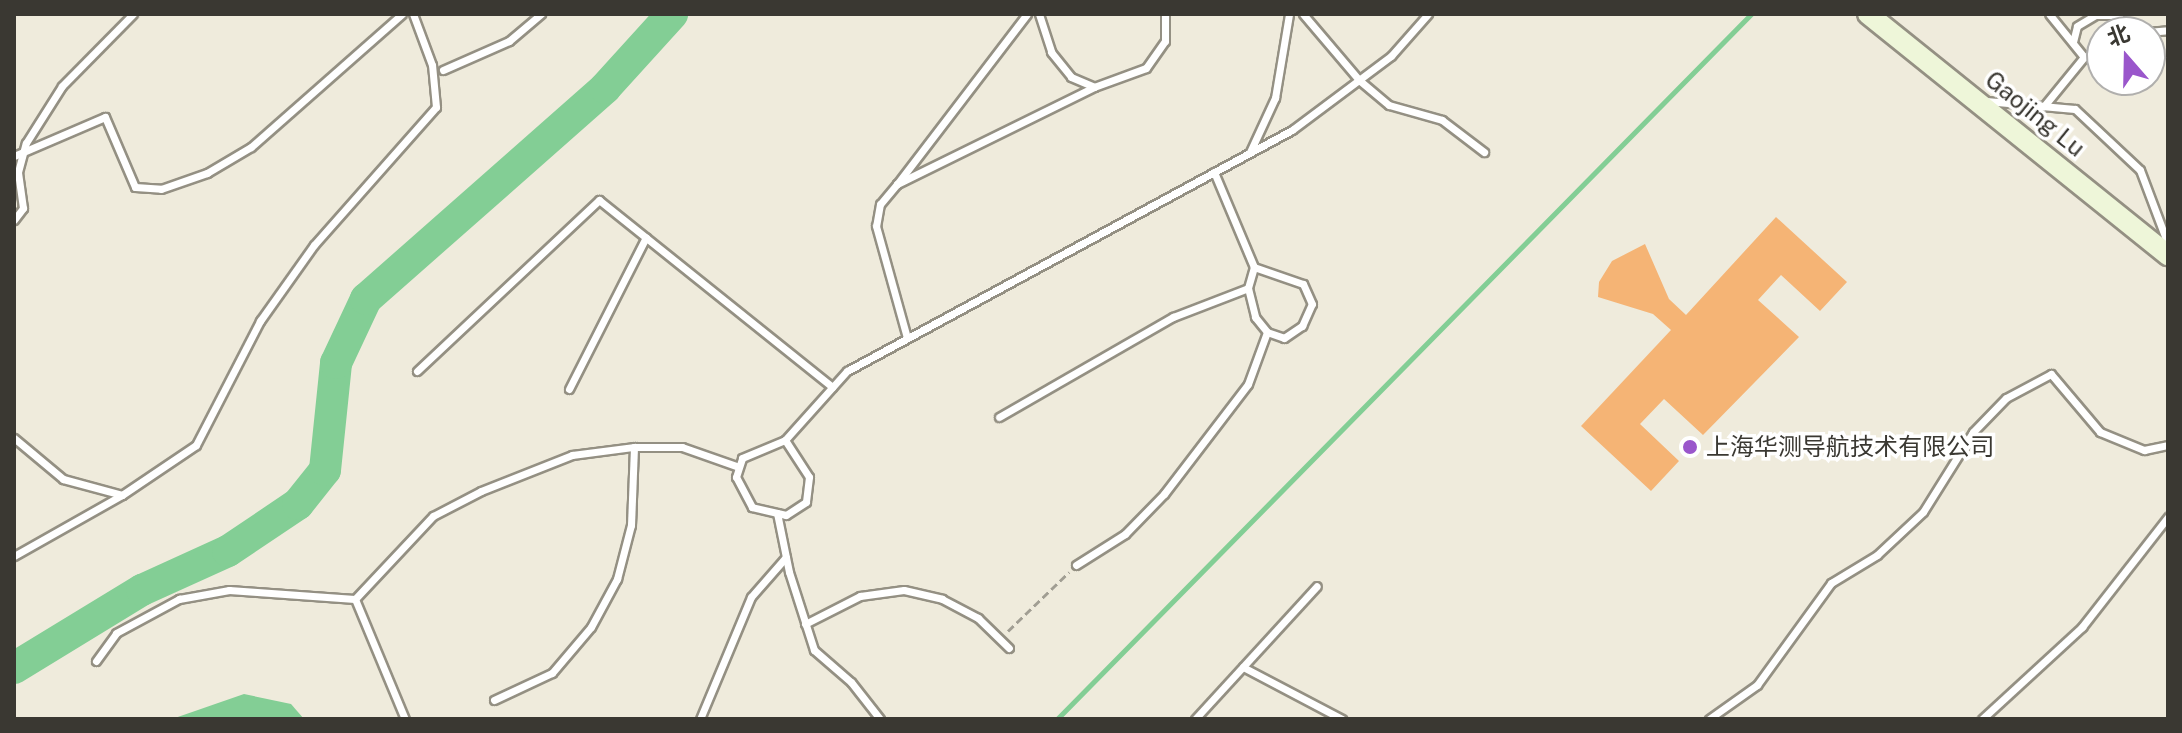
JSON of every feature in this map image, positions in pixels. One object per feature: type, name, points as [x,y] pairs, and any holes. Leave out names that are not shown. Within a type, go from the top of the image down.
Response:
[{"type":"main road","name":"Gaojing Lu","points":[[1868,14],[2168,255]]},
{"type":"lane","points":[[14,220],[23,208],[18,172],[23,153],[62,86],[133,14]]},
{"type":"lane","points":[[14,156],[105,117],[135,187],[161,189],[207,173],[251,147],[402,14]]},
{"type":"lane","points":[[14,556],[122,495],[196,445],[278,296],[314,245],[436,107],[432,65],[413,14]]},
{"type":"lane","points":[[443,70],[509,41],[541,14]]},
{"type":"lane","points":[[907,338],[876,226],[880,204],[1027,14]]},
{"type":"lane","points":[[1039,14],[1051,52],[1071,77],[1094,87]]},
{"type":"lane","points":[[897,184],[1094,87],[1146,68],[1165,41],[1165,14]]},
{"type":"lane","points":[[1250,152],[1275,98],[1289,14]]},
{"type":"lane","points":[[1303,14],[1359,80],[1389,105],[1442,120],[1484,152]]},
{"type":"lane","points":[[785,440],[809,477],[806,502],[786,515],[752,507],[736,477],[742,458],[785,440],[847,371],[1292,130],[1391,56],[1428,14]]},
{"type":"lane","points":[[2044,106],[2084,57],[2049,14]]},
{"type":"lane","points":[[2093,16],[2119,16]]},
{"type":"lane","points":[[2073,42],[2077,26],[2086,20]]},
{"type":"lane","points":[[1976,100],[2075,109],[2140,170],[2168,244]]},
{"type":"lane","points":[[1214,172],[1254,267],[1248,288],[1255,317],[1267,332],[1284,338],[1302,326],[1312,304],[1303,284],[1254,267]]},
{"type":"lane","points":[[417,371],[599,200],[832,387]]},
{"type":"lane","points":[[569,389],[646,237]]},
{"type":"lane","points":[[999,417],[1173,317],[1248,288]]},
{"type":"lane","points":[[1076,565],[1125,534],[1164,494],[1248,384],[1267,332]]},
{"type":"lane","points":[[1709,719],[1757,685],[1831,583],[1877,555],[1923,512],[1973,432],[2006,398],[2051,374],[2100,432],[2144,450],[2168,445]]},
{"type":"lane","points":[[14,438],[63,479],[122,495]]},
{"type":"lane","points":[[96,661],[116,633],[179,599],[229,590],[355,599],[393,564],[433,516],[481,491],[572,455],[634,447],[682,447],[739,467]]},
{"type":"lane","points":[[494,700],[552,673],[591,627],[617,579],[631,525],[634,447]]},
{"type":"lane","points":[[777,513],[786,557],[814,650],[851,682],[880,719]]},
{"type":"lane","points":[[1982,719],[2082,627],[2168,517]]},
{"type":"lane","points":[[700,719],[751,597],[786,557]]},
{"type":"lane","points":[[1195,719],[1317,586]]},
{"type":"lane","points":[[805,624],[860,596],[904,590],[942,599],[978,618],[1009,648]]},
{"type":"lane","points":[[355,599],[405,719]]},
{"type":"lane","points":[[1243,667],[1342,719]]},
{"type":"path","points":[[1000,640],[1076,565]]},
{"type":"shaded area","points":[[244,694],[291,704],[304,719],[172,719]]},
{"type":"building","points":[[1776,217],[1847,282],[1820,311],[1781,275],[1758,300],[1799,337],[1703,435],[1664,399],[1640,424],[1679,461],[1651,491],[1581,426],[1671,330],[1653,314],[1598,297],[1599,282],[1612,261],[1645,244],[1669,299],[1686,315]]},
{"type":"waterway","points":[[14,668],[142,590],[228,551],[298,504],[325,470],[336,363],[366,299],[605,88],[672,14]]},
{"type":"waterway","points":[[1057,719],[1751,14]]},
{"type":"place","name":"上海华测导航技术有限公司","points":[[1690,447]]}]
